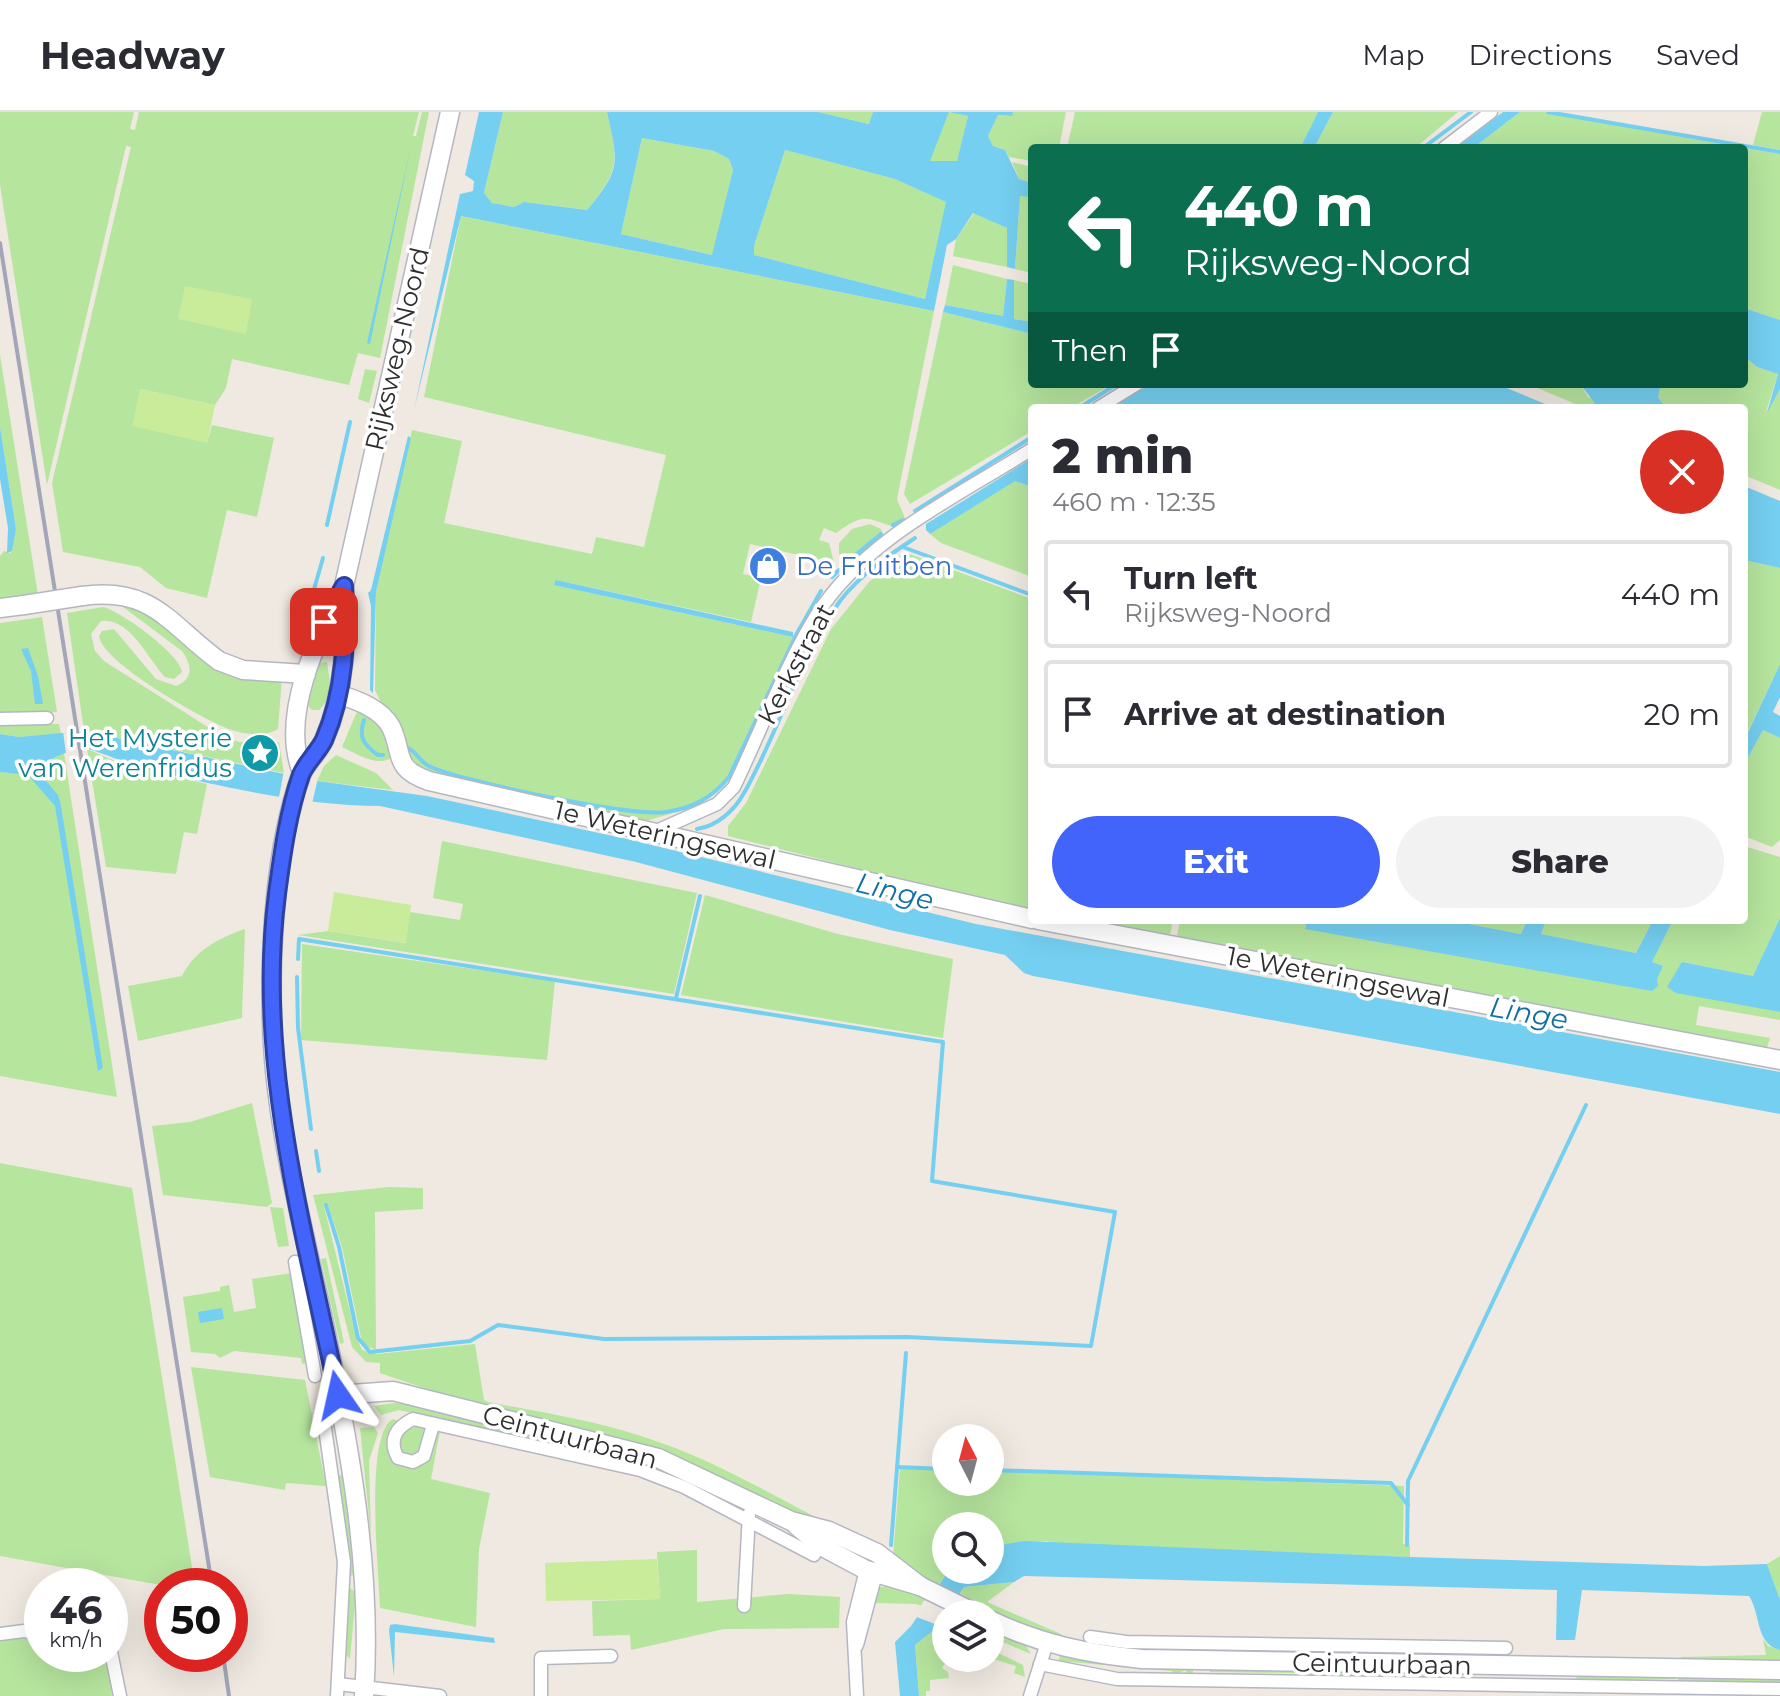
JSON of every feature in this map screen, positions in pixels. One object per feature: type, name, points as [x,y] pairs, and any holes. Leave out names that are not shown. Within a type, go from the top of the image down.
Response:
[{"type":"street","name":"Rijksweg-Noord","points":[[351,1691],[354,1582],[361,1541],[338,1395],[294,1184],[272,1046],[275,911],[302,773],[323,742],[338,694],[343,661],[344,586],[450,112]]},
{"type":"street","points":[[1449,144],[1491,112]]},
{"type":"street","points":[[1104,404],[1130,388]]},
{"type":"street","name":"Kerkstraat","points":[[654,832],[717,804],[734,787],[816,616],[848,576],[875,551],[1028,452]]},
{"type":"street","name":"Rijksweg-Noord","points":[[302,773],[297,745],[299,708],[312,647],[344,586]]},
{"type":"street","points":[[0,608],[82,596],[122,594],[142,600],[199,646],[232,667],[306,674]]},
{"type":"street","points":[[312,647],[328,644],[343,661]]},
{"type":"street","name":"1e Weteringsewal","points":[[338,694],[380,714],[392,729],[400,760],[420,778],[1028,918]]},
{"type":"street","points":[[299,708],[310,723],[319,727],[330,722]]},
{"type":"street","points":[[0,719],[47,718]]},
{"type":"street","name":"1e Weteringsewal","points":[[1059,924],[1780,1060]]},
{"type":"street","points":[[295,1262],[315,1376]]},
{"type":"street","name":"Ceintuurbaan","points":[[338,1395],[393,1391],[658,1458],[751,1511],[829,1531],[877,1553],[924,1588]]},
{"type":"street","points":[[433,1425],[640,1470],[751,1511],[814,1555]]},
{"type":"street","name":"Rijksweg-Noord","points":[[325,1428],[342,1533],[363,1612],[356,1630],[351,1691]]},
{"type":"street","points":[[744,1606],[751,1511]]},
{"type":"street","name":"Ceintuurbaan","points":[[791,1521],[821,1546],[871,1572],[924,1588],[949,1600]]},
{"type":"street","points":[[857,1696],[853,1622],[877,1553]]},
{"type":"street","name":"Ceintuurbaan","points":[[1004,1626],[1047,1643],[1094,1654],[1195,1652],[1444,1673],[1559,1666],[1780,1670]]},
{"type":"street","points":[[0,1634],[24,1631]]},
{"type":"street","points":[[1090,1637],[1195,1652]]},
{"type":"street","points":[[1030,1696],[1047,1643]]},
{"type":"street","points":[[1040,1664],[1117,1679],[1192,1688],[1319,1689],[1444,1673],[1506,1648]]},
{"type":"street","points":[[541,1696],[541,1658],[611,1656]]},
{"type":"street","points":[[1559,1666],[1559,1692]]},
{"type":"street","points":[[115,1672],[120,1696]]},
{"type":"street","points":[[1444,1673],[1559,1692],[1780,1689]]},
{"type":"street","points":[[351,1691],[440,1696]]},
{"type":"green space","points":[[0,112],[134,112],[130,129],[135,130],[139,112],[419,112],[413,136],[416,136],[422,112],[429,112],[380,358],[358,353],[349,385],[232,359],[226,388],[215,405],[140,389],[207,443],[212,425],[274,438],[257,517],[227,510],[207,598],[166,588],[140,567],[63,552],[52,483],[131,147],[126,146],[47,485],[0,185]]},
{"type":"green space","points":[[503,112],[607,112],[614,164],[606,184],[587,210],[524,202],[514,207],[492,203],[484,193]]},
{"type":"green space","points":[[818,112],[873,112],[870,124]]},
{"type":"green space","points":[[949,112],[968,116],[957,162],[929,161]]},
{"type":"green space","points":[[1013,112],[1066,112],[1060,144],[1028,144],[1028,160],[1009,157],[1005,150],[993,146],[988,136],[998,115],[1011,116]]},
{"type":"green space","points":[[1075,112],[1318,112],[1302,144],[1068,144]]},
{"type":"green space","points":[[1333,112],[1458,112],[1420,144],[1316,144]]},
{"type":"green space","points":[[1520,112],[1544,112],[1721,144],[1478,144]]},
{"type":"green space","points":[[1762,112],[1780,112],[1780,150],[1753,145]]},
{"type":"green space","points":[[642,138],[714,151],[729,159],[733,170],[713,255],[621,234]]},
{"type":"green space","points":[[1748,149],[1780,154],[1780,320],[1748,309]]},
{"type":"green space","points":[[785,150],[895,179],[947,202],[925,299],[754,255],[754,246]]},
{"type":"green space","points":[[1012,162],[1028,166],[1028,182],[1019,179]]},
{"type":"green space","points":[[1020,195],[1028,196],[1028,272],[1015,269]]},
{"type":"green space","points":[[974,213],[1007,228],[1007,267],[953,256],[956,239]]},
{"type":"green space","points":[[461,216],[934,311],[897,499],[907,523],[898,528],[861,519],[836,533],[824,528],[819,540],[829,543],[834,563],[750,544],[743,574],[761,578],[751,622],[556,580],[555,585],[793,637],[727,777],[706,799],[686,809],[646,821],[446,779],[417,768],[407,756],[375,690],[376,592],[412,430],[462,441],[444,523],[592,554],[596,537],[644,547],[666,455],[424,397]]},
{"type":"green space","points":[[953,265],[1007,279],[1003,316],[945,305]]},
{"type":"green space","points":[[1014,280],[1028,283],[1028,321],[1014,319]]},
{"type":"green space","points":[[185,286],[252,299],[246,334],[178,319]]},
{"type":"green space","points":[[943,312],[1028,333],[1028,388],[1105,388],[1078,404],[1028,404],[1028,433],[910,504],[904,494]]},
{"type":"green space","points":[[0,355],[38,595],[0,601],[0,556],[4,551],[11,553],[16,529],[0,427]]},
{"type":"green space","points":[[1748,359],[1757,367],[1778,374],[1766,412],[1780,389],[1780,490],[1748,477],[1748,404],[1663,404],[1658,397],[1660,388],[1748,388]]},
{"type":"green space","points":[[365,369],[377,371],[369,403],[358,399]]},
{"type":"green space","points":[[1538,388],[1582,388],[1588,397],[1605,404],[1576,404]]},
{"type":"green space","points":[[140,389],[215,405],[207,443],[132,426]]},
{"type":"green space","points":[[1015,480],[1028,485],[1028,576],[941,543],[930,534]]},
{"type":"green space","points":[[870,524],[881,529],[884,538],[848,567],[839,554],[839,543],[852,529]]},
{"type":"green space","points":[[904,552],[1028,598],[1028,911],[874,879],[871,872],[728,836],[728,826],[746,803],[831,629],[869,582]]},
{"type":"green space","points":[[1748,561],[1780,568],[1780,664],[1748,732]]},
{"type":"green space","points":[[115,601],[147,613],[204,659],[282,678],[278,729],[259,734],[230,729],[211,721],[133,674],[104,647],[99,636],[102,631],[114,629],[156,679],[176,686],[186,680],[190,671],[182,651]]},
{"type":"green space","points":[[103,607],[123,616],[149,635],[172,655],[182,672],[174,679],[165,677],[137,640],[121,625],[111,621],[101,621],[91,634],[95,651],[104,661],[214,731],[239,742],[279,742],[284,773],[84,731],[67,613]]},
{"type":"green space","points":[[42,617],[57,712],[0,713],[0,623]]},
{"type":"green space","points":[[327,662],[332,696],[319,710],[312,710],[306,704],[313,672],[321,663]]},
{"type":"green space","points":[[359,707],[380,729],[392,758],[373,760],[342,747]]},
{"type":"green space","points":[[0,724],[59,724],[61,734],[19,737],[0,734]]},
{"type":"green space","points":[[1763,730],[1780,738],[1780,840],[1772,847],[1748,838],[1748,758]]},
{"type":"green space","points":[[87,749],[122,764],[207,784],[197,834],[184,832],[176,874],[106,867]]},
{"type":"green space","points":[[64,753],[117,1097],[0,1076],[0,772],[25,774]]},
{"type":"green space","points":[[336,755],[376,773],[393,790],[317,781],[324,766]]},
{"type":"green space","points":[[442,841],[697,893],[674,994],[298,935],[328,931],[405,943],[410,912],[460,920],[463,904],[433,898]]},
{"type":"green space","points":[[1748,847],[1780,857],[1780,918],[1753,976],[1682,962],[1698,995],[1780,1012],[1780,1020],[1699,1006],[1696,1025],[1770,1038],[1766,1051],[1176,941],[1179,924],[1306,924],[1305,928],[1658,986],[1651,962],[1671,924],[1748,924]]},
{"type":"green space","points":[[334,892],[411,905],[406,943],[328,931]]},
{"type":"green space","points":[[705,895],[838,934],[953,959],[943,1038],[681,995]]},
{"type":"green space","points":[[1092,924],[1172,924],[1169,940]]},
{"type":"green space","points":[[1469,924],[1525,924],[1521,934]]},
{"type":"green space","points":[[1544,924],[1651,924],[1636,953],[1540,934]]},
{"type":"green space","points":[[245,929],[242,1018],[138,1041],[128,986],[182,976],[194,959],[209,946]]},
{"type":"green space","points":[[302,944],[555,981],[547,1060],[301,1040]]},
{"type":"green space","points":[[252,1103],[272,1203],[267,1207],[163,1195],[152,1126],[190,1122]]},
{"type":"green space","points":[[0,1163],[132,1188],[192,1568],[144,1568],[144,1582],[128,1579],[128,1568],[66,1568],[0,1556]]},
{"type":"green space","points":[[388,1187],[423,1188],[423,1209],[375,1212],[376,1350],[366,1346],[361,1338],[342,1247],[328,1205],[324,1206],[362,1350],[377,1354],[475,1344],[484,1400],[605,1426],[670,1446],[721,1468],[844,1532],[380,1373],[380,1363],[366,1362],[352,1347],[313,1195]]},
{"type":"green space","points":[[270,1207],[283,1208],[289,1246],[278,1247]]},
{"type":"green space","points":[[326,1258],[344,1343],[340,1344],[321,1259]]},
{"type":"green space","points":[[292,1273],[307,1363],[302,1364],[301,1358],[234,1351],[220,1358],[215,1354],[191,1352],[183,1297],[220,1291],[220,1287],[229,1285],[234,1312],[256,1308],[252,1279]]},
{"type":"green space","points":[[191,1367],[305,1380],[326,1486],[286,1483],[285,1490],[210,1477]]},
{"type":"green space","points":[[394,1403],[415,1405],[671,1471],[737,1503],[733,1507],[724,1498],[722,1501],[655,1469],[399,1410],[381,1415],[374,1406]]},
{"type":"green space","points":[[393,1419],[398,1421],[387,1448],[392,1458],[406,1465],[440,1431],[431,1479],[490,1493],[479,1549],[476,1627],[380,1608],[376,1476],[384,1430]]},
{"type":"green space","points":[[423,1424],[426,1428],[419,1454],[401,1453],[397,1443],[400,1432]]},
{"type":"green space","points":[[374,1427],[378,1433],[369,1461],[371,1536],[360,1428]]},
{"type":"green space","points":[[900,1468],[932,1468],[932,1496],[1004,1496],[1004,1471],[1404,1486],[1403,1544],[1410,1545],[1410,1557],[1068,1546],[1046,1541],[1004,1546],[1004,1512],[932,1512],[932,1581],[910,1573],[893,1557]]},
{"type":"green space","points":[[342,1475],[356,1572],[351,1576],[338,1476]]},
{"type":"green space","points":[[697,1550],[697,1602],[789,1594],[840,1597],[839,1628],[724,1629],[631,1650],[630,1635],[593,1636],[592,1601],[660,1599],[657,1552]]},
{"type":"green space","points":[[1780,1556],[1780,1600],[1767,1564]]},
{"type":"green space","points":[[657,1559],[660,1599],[546,1601],[545,1563]]},
{"type":"green space","points":[[1014,1582],[990,1600],[966,1600],[959,1596],[964,1587]]},
{"type":"green space","points":[[893,1584],[932,1601],[932,1609],[916,1604],[873,1603],[878,1588]]},
{"type":"green space","points":[[350,1588],[356,1593],[350,1659],[345,1653]]},
{"type":"green space","points":[[1004,1609],[1061,1634],[1060,1640],[1004,1620]]},
{"type":"green space","points":[[932,1632],[932,1672],[948,1672],[949,1678],[930,1680],[930,1691],[926,1691],[926,1696],[919,1696],[915,1645]]},
{"type":"green space","points":[[1004,1634],[1025,1644],[1031,1654],[1004,1643]]},
{"type":"green space","points":[[24,1637],[24,1672],[109,1672],[112,1696],[0,1696],[0,1640]]},
{"type":"green space","points":[[1763,1639],[1768,1646],[1780,1650],[1780,1663],[1680,1662],[1681,1657],[1766,1655]]},
{"type":"green space","points":[[1203,1647],[1438,1652],[1438,1658],[1203,1654]]},
{"type":"green space","points":[[1060,1655],[1193,1667],[1193,1675],[1187,1675],[1186,1670],[1173,1675],[1172,1671],[1070,1662],[1069,1665],[1058,1662]]},
{"type":"green space","points":[[1004,1656],[1023,1665],[1025,1677],[1014,1673],[1016,1666],[1004,1662]]},
{"type":"green space","points":[[1210,1667],[1443,1671],[1443,1679],[1421,1678],[1421,1675],[1298,1677],[1297,1673],[1210,1672]]},
{"type":"green space","points":[[1577,1674],[1675,1675],[1675,1679],[1576,1681]]},
{"type":"green space","points":[[1678,1675],[1780,1676],[1780,1685],[1678,1680]]},
{"type":"water","points":[[479,112],[503,112],[484,193],[492,203],[514,207],[524,202],[587,210],[612,174],[615,154],[607,112],[818,112],[869,124],[873,112],[949,112],[1013,112],[1012,116],[998,115],[988,136],[993,146],[1005,150],[1019,179],[1028,182],[1028,197],[1020,196],[1015,269],[1007,267],[1007,228],[973,213],[956,239],[947,245],[934,311],[461,216],[414,410],[460,194],[473,191],[474,181],[465,175]],"holes":[[[949,112],[968,116],[957,161],[930,161]],[[642,138],[714,151],[729,159],[733,170],[712,255],[621,234]],[[785,150],[895,179],[946,202],[925,299],[754,255],[754,246]]]},
{"type":"water","points":[[1318,112],[1333,112],[1316,144],[1302,144]]},
{"type":"water","points":[[1503,112],[1520,112],[1478,144],[1461,144]]},
{"type":"water","points":[[411,146],[370,344],[367,343]]},
{"type":"water","points":[[1007,279],[1014,280],[1014,319],[1028,321],[1028,333],[943,312],[945,305],[1003,316]]},
{"type":"water","points":[[1748,309],[1780,320],[1780,389],[1767,413],[1778,374],[1757,367],[1748,359]]},
{"type":"water","points":[[1144,388],[1507,388],[1545,404],[1118,404]]},
{"type":"water","points":[[1583,388],[1660,388],[1658,397],[1663,404],[1595,404]]},
{"type":"water","points":[[0,427],[16,529],[12,551],[7,553],[8,528],[0,479]]},
{"type":"water","points":[[408,436],[411,438],[376,592],[373,693],[370,690],[371,606],[368,593]]},
{"type":"water","points":[[1028,460],[1028,486],[1015,481],[930,534],[926,524]]},
{"type":"water","points":[[1748,488],[1780,501],[1780,568],[1748,561]]},
{"type":"water","points":[[556,580],[793,632],[793,637],[554,585]]},
{"type":"water","points":[[28,648],[38,676],[43,704],[35,704],[31,671],[21,649]]},
{"type":"water","points":[[1780,664],[1780,697],[1773,712],[1780,716],[1780,738],[1763,730],[1748,758],[1748,732]]},
{"type":"water","points":[[84,731],[317,781],[427,796],[627,839],[976,924],[1780,1072],[1780,1114],[1033,976],[1024,973],[1005,955],[890,930],[636,862],[380,806],[323,803],[235,789],[143,768],[91,750],[79,749],[35,768],[58,795],[61,806],[103,1068],[98,1071],[55,806],[28,775],[0,772],[0,734],[19,737]]},
{"type":"water","points":[[1780,918],[1780,1012],[1676,993],[1667,987],[1682,962],[1753,976]]},
{"type":"water","points":[[1306,924],[1469,924],[1521,934],[1525,924],[1545,924],[1541,934],[1636,953],[1651,924],[1671,924],[1652,962],[1663,966],[1657,979],[1658,986],[1652,991],[1305,929]]},
{"type":"water","points":[[222,1308],[224,1319],[200,1323],[198,1312]]},
{"type":"water","points":[[1024,1541],[1410,1557],[1703,1566],[1767,1564],[1780,1600],[1780,1650],[1766,1642],[1749,1596],[1582,1590],[1575,1640],[1556,1640],[1557,1590],[1024,1576],[1004,1583],[1004,1545]]},
{"type":"water","points":[[940,1584],[994,1584],[964,1587],[956,1600],[932,1600],[932,1632],[915,1645],[919,1696],[900,1696],[895,1642],[911,1626]]},
{"type":"water","points":[[390,1625],[494,1638],[495,1643],[395,1632],[394,1677],[389,1630]]},
{"type":"pier","points":[[82,728],[86,751],[66,754],[63,731]]},
{"type":"pier","points":[[284,770],[318,778],[312,804],[279,797]]},
{"type":"pier","points":[[935,1584],[962,1597],[960,1600],[932,1600],[932,1623],[914,1616]]},
{"type":"waterway","points":[[1428,144],[1471,112]]},
{"type":"waterway","points":[[1548,112],[1734,144]]},
{"type":"waterway","points":[[1748,146],[1780,152]]},
{"type":"waterway","points":[[1085,404],[1111,388]]},
{"type":"waterway","points":[[327,525],[350,422]]},
{"type":"waterway","points":[[915,511],[1028,440]]},
{"type":"waterway","points":[[893,525],[903,520]]},
{"type":"waterway","points":[[847,562],[881,534]]},
{"type":"waterway","points":[[697,829],[718,821],[740,800],[812,647],[840,601],[865,575],[915,538]]},
{"type":"waterway","points":[[903,547],[1028,594]]},
{"type":"waterway","points":[[308,610],[323,558]]},
{"type":"waterway","points":[[832,577],[839,570]]},
{"type":"waterway","points":[[408,748],[427,765],[449,773],[548,797],[647,812],[666,812],[693,805],[716,791],[729,777],[796,635],[821,591]]},
{"type":"waterway","points":[[364,720],[364,740],[369,748],[383,755]]},
{"type":"waterway","points":[[676,998],[700,896]]},
{"type":"waterway","points":[[298,959],[299,939],[943,1042],[932,1181],[1115,1212],[1091,1346],[907,1337],[604,1339],[498,1325],[470,1341],[370,1352],[358,1338],[339,1247],[326,1205]]},
{"type":"waterway","points":[[297,977],[298,1028],[311,1129]]},
{"type":"waterway","points":[[1407,1545],[1408,1481],[1586,1105]]},
{"type":"waterway","points":[[316,1151],[319,1171]]},
{"type":"waterway","points":[[891,1545],[906,1353]]},
{"type":"waterway","points":[[897,1467],[932,1468]]},
{"type":"waterway","points":[[1004,1470],[1391,1483],[1408,1505]]},
{"type":"railway","points":[[0,243],[209,1568]]},
{"type":"railway","points":[[226,1672],[229,1696]]},
{"type":"place","name":"De Fruitben","points":[[768,566]]},
{"type":"place","name":"Het Mysterie van Werenfridus","points":[[260,753]]},
{"type":"route","points":[[324,622],[344,586],[345,641],[338,694],[323,742],[302,772],[280,874],[272,942],[271,999],[272,1046],[292,1175],[338,1395]]},
{"type":"water label","name":"Linge","points":[[895,891]]},
{"type":"water label","name":"Linge","points":[[1529,1013]]}]
